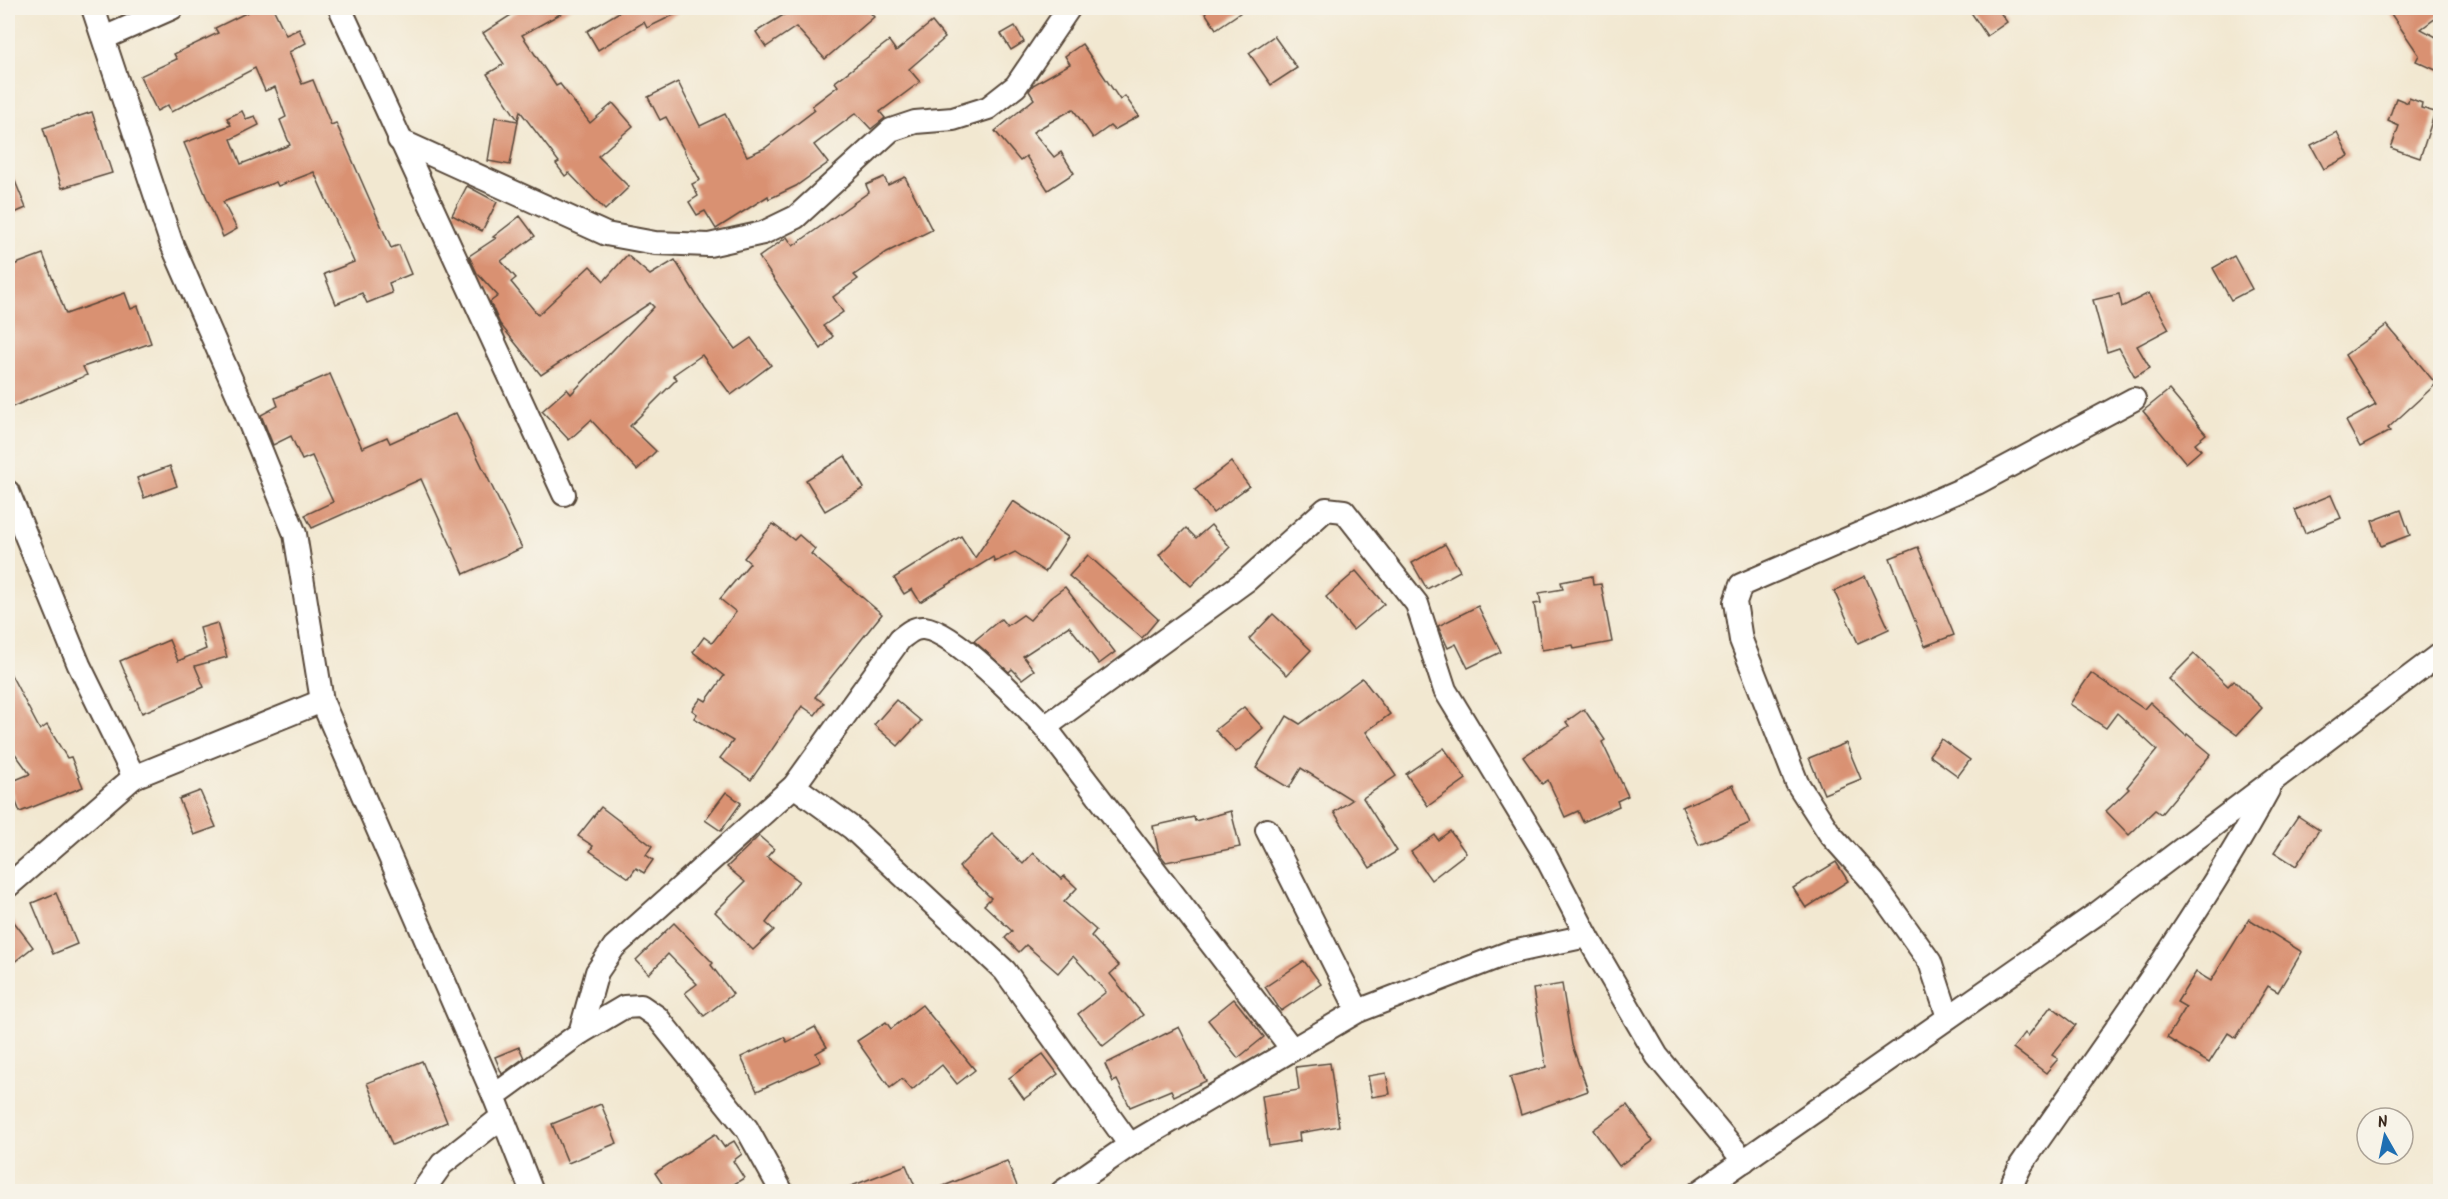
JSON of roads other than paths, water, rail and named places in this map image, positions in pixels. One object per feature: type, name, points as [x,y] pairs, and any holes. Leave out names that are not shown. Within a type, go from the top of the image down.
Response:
[{"type":"street","points":[[93,8],[171,242],[244,409],[295,534],[322,701],[498,1106],[532,1191]]},
{"type":"street","points":[[104,38],[171,8]]},
{"type":"street","points":[[340,8],[564,494]]},
{"type":"street","points":[[399,140],[606,234],[655,243],[709,245],[763,233],[796,217],[891,130],[915,122],[953,118],[988,108],[1016,86],[1069,8]]},
{"type":"street","points":[[1948,1017],[1930,962],[1874,882],[1830,834],[1797,783],[1741,640],[1735,602],[1738,592],[1742,585],[1977,483],[2134,399]]},
{"type":"street","points":[[8,492],[79,665],[134,777]]},
{"type":"street","points":[[1045,727],[1247,580],[1326,509],[1344,511],[1417,604],[1445,690],[1544,853],[1587,936],[1657,1056],[1744,1161]]},
{"type":"street","points":[[580,1032],[597,972],[614,947],[794,786],[900,639],[914,628],[925,628],[938,633],[993,674],[1045,727],[1292,1049]]},
{"type":"street","points":[[1699,1191],[2095,915],[2440,654]]},
{"type":"street","points":[[8,886],[134,777],[322,701]]},
{"type":"street","points":[[2008,1191],[2020,1165],[2162,963],[2233,854],[2272,782]]},
{"type":"street","points":[[794,786],[852,828],[1005,971],[1130,1145]]},
{"type":"street","points":[[1267,830],[1358,1011]]},
{"type":"street","points":[[1062,1191],[1130,1145],[1358,1011],[1508,953],[1587,936]]},
{"type":"street","points":[[422,1191],[442,1164],[498,1106],[580,1032],[624,1006],[640,1006],[657,1017],[747,1129],[782,1191]]}]
